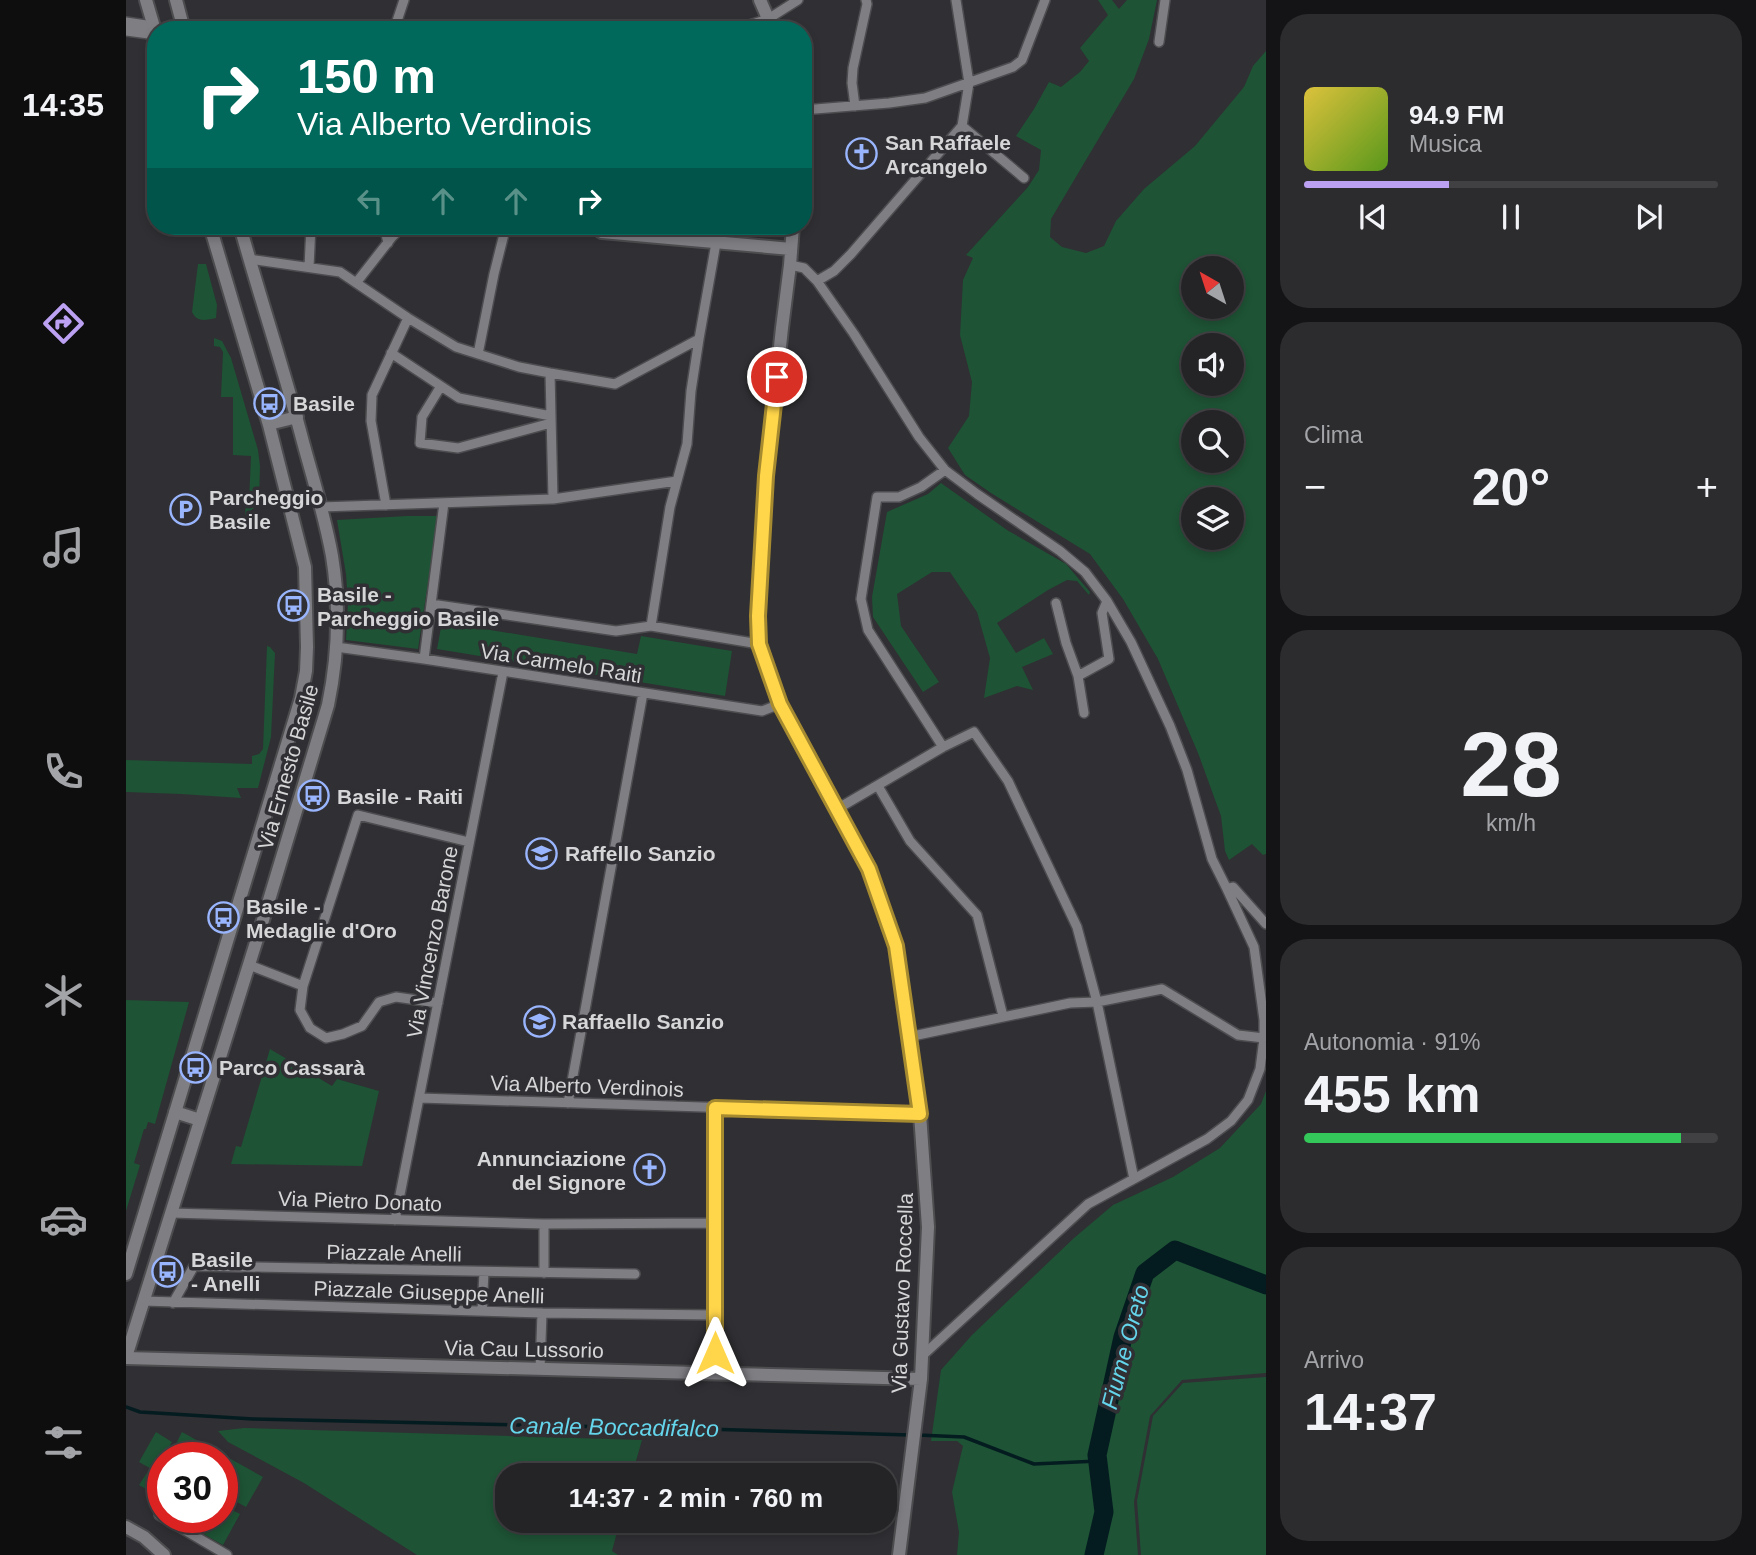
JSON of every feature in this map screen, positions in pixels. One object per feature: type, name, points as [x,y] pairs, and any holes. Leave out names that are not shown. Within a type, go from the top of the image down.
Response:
[{"type":"street","points":[[146,0],[152,21]]},
{"type":"street","points":[[176,0],[182,21]]},
{"type":"street","points":[[397,21],[404,0]]},
{"type":"street","points":[[760,0],[769,21]]},
{"type":"street","points":[[774,21],[798,0]]},
{"type":"street","points":[[855,106],[853,68],[866,0]]},
{"type":"street","points":[[817,281],[834,271],[851,254],[962,126],[970,83],[956,0]]},
{"type":"street","points":[[812,109],[925,98],[1013,67],[1021,60],[1045,0]]},
{"type":"street","points":[[1159,42],[1165,0]]},
{"type":"street","points":[[126,22],[147,29]]},
{"type":"street","points":[[126,31],[147,32]]},
{"type":"street","points":[[962,126],[1024,178]]},
{"type":"street","name":"Via Ernesto Basile","points":[[126,1274],[301,698],[306,671],[305,567],[269,424],[213,235]]},
{"type":"street","name":"Via Ernesto Basile","points":[[126,1358],[249,965],[328,705],[334,675],[336,588],[331,555],[297,417],[242,235]]},
{"type":"street","points":[[309,267],[311,235]]},
{"type":"street","points":[[386,235],[388,243]]},
{"type":"street","points":[[356,284],[395,235]]},
{"type":"street","points":[[478,354],[504,235]]},
{"type":"street","points":[[633,235],[791,249]]},
{"type":"street","name":"Via Gustavo Roccella","points":[[792,235],[766,476],[758,616],[759,644],[780,704],[869,869],[896,946],[920,1114],[928,1227],[921,1379],[899,1555]]},
{"type":"street","points":[[650,626],[670,507],[687,444],[691,391],[716,243]]},
{"type":"street","points":[[249,259],[340,272],[456,347],[519,367],[550,373],[615,384],[699,339]]},
{"type":"street","points":[[790,265],[804,268],[817,281],[919,437],[945,470],[1060,551],[1085,572],[1107,601],[1131,642],[1170,726],[1187,770],[1212,859],[1254,947],[1264,1020],[1260,1069],[1248,1100],[1231,1121],[1207,1139],[1088,1204],[922,1356]]},
{"type":"street","points":[[386,505],[371,421],[372,395],[408,318]]},
{"type":"street","points":[[391,353],[459,398],[551,419]]},
{"type":"street","points":[[550,373],[553,499]]},
{"type":"street","points":[[442,386],[422,417],[419,443],[458,449],[551,419]]},
{"type":"street","points":[[269,424],[297,417]]},
{"type":"street","points":[[943,747],[868,630],[861,599],[877,497],[899,497],[921,487],[945,470]]},
{"type":"street","points":[[321,508],[553,499],[677,481]]},
{"type":"street","points":[[424,659],[444,503]]},
{"type":"street","points":[[1078,676],[1109,659],[1102,614],[1107,601]]},
{"type":"street","points":[[1056,603],[1078,676],[1084,713]]},
{"type":"street","name":"Via Carmelo Raiti","points":[[432,604],[616,631],[650,626],[759,644]]},
{"type":"street","name":"Via Carmelo Raiti","points":[[336,647],[762,711],[780,704]]},
{"type":"street","name":"Via Vincenzo Barone","points":[[395,1220],[503,672]]},
{"type":"street","points":[[568,1103],[643,694]]},
{"type":"street","points":[[837,809],[943,747],[974,732],[1008,780],[1077,927],[1097,1002],[1134,1179]]},
{"type":"street","points":[[878,786],[910,841],[978,915],[1003,1016]]},
{"type":"street","points":[[438,1003],[396,997],[379,1002],[362,1026],[326,1038],[310,1028],[300,1010],[303,986],[358,815],[469,842]]},
{"type":"street","points":[[1227,889],[1233,887],[1266,924]]},
{"type":"street","points":[[249,965],[303,986]]},
{"type":"street","points":[[908,1037],[1070,1003],[1097,1002],[1162,989],[1238,1035],[1264,1038]]},
{"type":"street","name":"Via Alberto Verdinois","points":[[420,1098],[920,1114]]},
{"type":"street","points":[[714,1373],[715,1108]]},
{"type":"street","points":[[175,1112],[200,1120]]},
{"type":"street","name":"Via Pietro Donato","points":[[171,1213],[544,1224],[716,1223]]},
{"type":"street","points":[[544,1224],[544,1273]]},
{"type":"street","name":"Piazzale Anelli","points":[[173,1303],[194,1266],[635,1274]]},
{"type":"street","points":[[482,1311],[484,1272]]},
{"type":"street","name":"Piazzale Giuseppe Anelli","points":[[143,1301],[482,1311],[715,1314]]},
{"type":"street","points":[[540,1369],[542,1312]]},
{"type":"street","name":"Via Cau Lussorio","points":[[126,1358],[921,1379]]},
{"type":"street","points":[[126,1529],[144,1537],[163,1555]]},
{"type":"street","points":[[190,1533],[227,1555]]},
{"type":"green space","points":[[1098,0],[1112,0],[1119,9],[1127,0],[1157,0],[1149,39],[1134,79],[1051,219],[1050,237],[1062,247],[1086,253],[1104,246],[1116,221],[1144,189],[1195,146],[1244,87],[1253,66],[1266,51],[1266,854],[1263,855],[1252,844],[1229,860],[1225,851],[1221,816],[1198,753],[1158,659],[1123,599],[1090,554],[965,475],[948,448],[969,416],[972,382],[960,335],[963,280],[973,258],[966,255],[1028,187],[1039,170],[1041,150],[1016,136],[1049,82],[1061,87],[1089,61],[1080,48],[1108,15]]},
{"type":"green space","points":[[198,264],[206,264],[217,305],[216,318],[199,319],[192,312]]},
{"type":"green space","points":[[214,338],[222,341],[231,358],[258,450],[259,501],[245,515],[246,503],[249,502],[251,456],[233,455],[233,397],[221,397],[223,352],[220,347],[214,346]]},
{"type":"green space","points":[[941,483],[1007,530],[1066,564],[1090,592],[1089,595],[1077,581],[1067,580],[997,623],[1016,653],[1044,638],[1053,654],[1022,667],[1033,690],[1017,686],[984,698],[990,658],[977,612],[950,572],[932,572],[897,594],[901,626],[939,682],[923,692],[873,617],[872,597],[887,512],[928,494]]},
{"type":"green space","points":[[438,516],[418,649],[346,640],[346,574],[337,520]]},
{"type":"green space","points":[[442,622],[637,654],[641,636],[732,651],[725,696],[437,649]]},
{"type":"green space","points":[[267,646],[275,653],[271,737],[258,788],[237,788],[241,798],[126,792],[126,760],[252,764],[252,756],[263,749]]},
{"type":"green space","points":[[126,1000],[189,1002],[155,1124],[148,1122],[144,1129],[134,1163],[140,1165],[126,1211]]},
{"type":"green space","points":[[270,1049],[332,1086],[337,1079],[379,1091],[362,1166],[231,1164],[236,1146],[241,1147]]},
{"type":"green space","points":[[1266,1091],[1266,1373],[1182,1380],[1150,1416],[1134,1502],[1138,1555],[957,1555],[959,1532],[952,1492],[963,1446],[957,1441],[931,1441],[941,1370],[972,1335],[1074,1238],[1113,1205],[1173,1177],[1220,1148],[1261,1104]]},
{"type":"green space","points":[[1266,1377],[1266,1555],[1141,1555],[1137,1501],[1153,1416],[1183,1383]]},
{"type":"green space","points":[[244,1428],[642,1440],[635,1463],[495,1463],[495,1533],[617,1533],[612,1551],[618,1555],[417,1555],[304,1483],[238,1447],[238,1442],[228,1442],[218,1431]]},
{"type":"green space","points":[[156,1432],[172,1442],[150,1442]]},
{"type":"green space","points":[[182,1432],[200,1442],[177,1442]]},
{"type":"green space","points":[[147,1448],[147,1466],[139,1462]]},
{"type":"green space","points":[[238,1463],[263,1477],[246,1507],[238,1503]]},
{"type":"green space","points":[[147,1473],[147,1490],[139,1485]]},
{"type":"green space","points":[[202,1533],[230,1533],[223,1545]]},
{"type":"waterway","name":"Fiume Oreto","points":[[1094,1555],[1104,1512],[1097,1455],[1123,1337],[1145,1273],[1175,1250],[1266,1285]]},
{"type":"waterway","name":"Canale Boccadifalco","points":[[126,1407],[140,1412],[253,1419],[910,1435]]},
{"type":"waterway","name":"Canale Boccadifalco","points":[[918,1435],[964,1437],[1034,1464],[1098,1461]]},
{"type":"place","name":"San Raffaele Arcangelo","points":[[862,154]]},
{"type":"place","name":"Basile","points":[[270,403]]},
{"type":"place","name":"Parcheggio Basile","points":[[186,509]]},
{"type":"place","name":"Basile - Parcheggio Basile","points":[[294,606]]},
{"type":"place","name":"Basile - Raiti","points":[[314,796]]},
{"type":"place","name":"Raffello Sanzio","points":[[542,853]]},
{"type":"place","name":"Basile - Medaglie d'Oro","points":[[223,918]]},
{"type":"place","name":"Raffaello Sanzio","points":[[539,1021]]},
{"type":"place","name":"Parco Cassarà","points":[[196,1067]]},
{"type":"place","name":"Annunciazione del Signore","points":[[649,1170]]},
{"type":"place","name":"Basile - Anelli","points":[[168,1271]]},
{"type":"route","points":[[715,1353],[715,1108],[920,1114],[896,946],[869,869],[780,704],[759,644],[758,616],[766,476],[777,377]]}]
